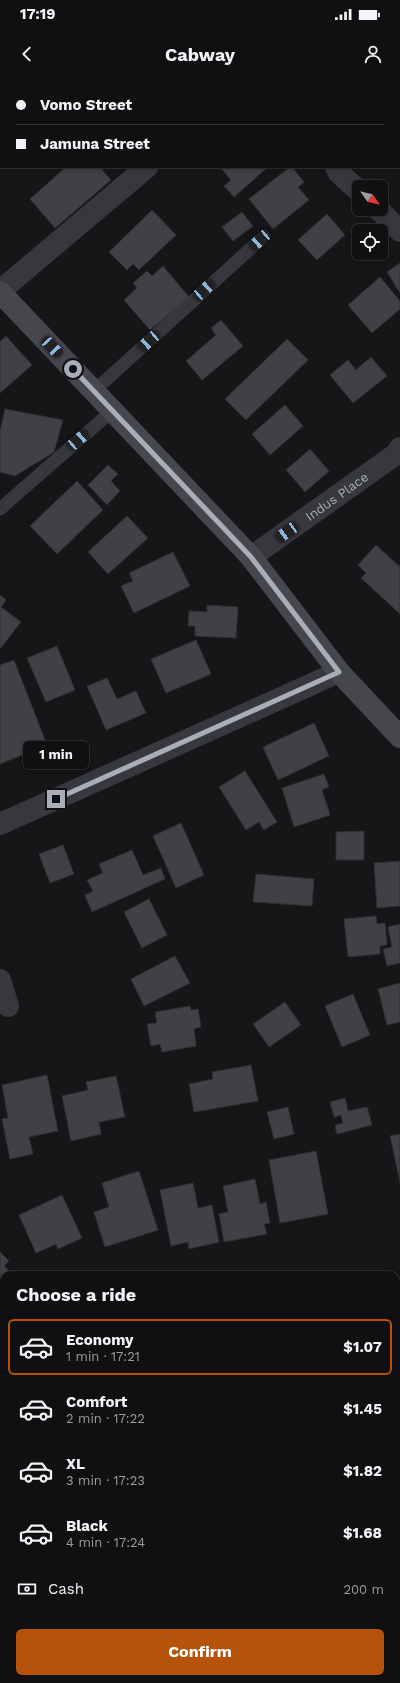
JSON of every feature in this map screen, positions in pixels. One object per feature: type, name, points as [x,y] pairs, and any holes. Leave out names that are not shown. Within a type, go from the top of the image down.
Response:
[{"type":"main road","points":[[0,292],[251,557],[339,672],[400,737]]},
{"type":"street","points":[[0,292],[146,168]]},
{"type":"street","points":[[337,168],[352,184]]},
{"type":"street","points":[[385,216],[400,231]]},
{"type":"street","name":"Indus Place","points":[[251,557],[396,454],[400,448]]},
{"type":"street","points":[[0,824],[339,672]]},
{"type":"street","points":[[0,980],[8,1006]]},
{"type":"lane","points":[[94,392],[260,240]]},
{"type":"lane","points":[[0,509],[112,411]]},
{"type":"building","points":[[65,168],[105,168],[102,170],[111,180],[55,228],[30,199]]},
{"type":"building","points":[[221,168],[267,168],[234,197],[224,186],[231,180]]},
{"type":"building","points":[[289,168],[293,168],[304,182],[298,187],[309,200],[273,229],[249,199]]},
{"type":"building","points":[[152,210],[176,235],[139,270],[133,264],[127,270],[109,252]]},
{"type":"building","points":[[242,212],[253,226],[233,241],[222,227]]},
{"type":"building","points":[[327,214],[345,235],[317,260],[298,240]]},
{"type":"building","points":[[400,263],[400,293],[387,272]]},
{"type":"building","points":[[163,266],[189,297],[150,330],[124,300],[137,288],[133,283],[147,271],[152,276]]},
{"type":"building","points":[[380,277],[400,301],[400,309],[372,333],[348,305]]},
{"type":"building","points":[[221,320],[243,346],[202,380],[186,361],[216,335],[211,328]]},
{"type":"building","points":[[6,336],[32,365],[0,393],[0,342]]},
{"type":"building","points":[[287,339],[308,360],[246,420],[225,399]]},
{"type":"building","points":[[371,357],[387,376],[353,403],[330,375],[348,360],[356,370]]},
{"type":"building","points":[[285,405],[303,426],[270,455],[252,434]]},
{"type":"building","points":[[5,409],[63,420],[54,452],[15,476],[0,472],[0,431]]},
{"type":"building","points":[[310,449],[329,471],[305,492],[286,470]]},
{"type":"building","points":[[108,465],[118,474],[111,481],[120,491],[107,505],[88,485]]},
{"type":"building","points":[[77,481],[103,510],[57,554],[30,526]]},
{"type":"building","points":[[127,516],[148,538],[108,574],[88,552]]},
{"type":"building","points":[[376,545],[399,566],[400,565],[400,614],[361,578],[366,573],[358,565]]},
{"type":"building","points":[[173,552],[190,586],[134,613],[121,586],[133,581],[129,573]]},
{"type":"building","points":[[0,595],[6,600],[1,607],[21,622],[0,649]]},
{"type":"building","points":[[207,605],[238,607],[236,638],[195,636],[195,626],[188,626],[189,611],[207,612]]},
{"type":"building","points":[[196,640],[211,674],[166,693],[151,659]]},
{"type":"building","points":[[57,646],[75,690],[46,702],[27,658]]},
{"type":"building","points":[[14,660],[47,745],[0,764],[0,665]]},
{"type":"building","points":[[107,678],[117,699],[136,691],[146,713],[106,730],[87,686]]},
{"type":"building","points":[[314,723],[329,756],[278,780],[263,747]]},
{"type":"building","points":[[245,771],[277,822],[264,830],[259,822],[246,830],[219,787]]},
{"type":"building","points":[[324,774],[329,787],[322,790],[330,815],[294,827],[282,788]]},
{"type":"building","points":[[181,823],[204,875],[176,888],[153,836]]},
{"type":"building","points":[[364,831],[364,860],[336,860],[336,832]]},
{"type":"building","points":[[63,845],[74,874],[50,883],[39,854]]},
{"type":"building","points":[[132,850],[143,875],[161,868],[165,879],[92,912],[85,895],[93,891],[87,880],[103,873],[99,864]]},
{"type":"building","points":[[400,861],[400,906],[377,908],[374,863]]},
{"type":"building","points":[[256,874],[314,879],[312,906],[253,902]]},
{"type":"building","points":[[149,899],[167,935],[142,948],[124,912]]},
{"type":"building","points":[[376,916],[377,924],[385,923],[387,945],[380,946],[380,954],[348,957],[344,919]]},
{"type":"building","points":[[400,924],[400,963],[387,966],[383,949],[392,947],[388,927]]},
{"type":"building","points":[[175,956],[190,983],[144,1006],[131,979]]},
{"type":"building","points":[[400,983],[400,1022],[387,1025],[378,989]]},
{"type":"building","points":[[353,994],[370,1035],[342,1047],[325,1006]]},
{"type":"building","points":[[285,1002],[301,1025],[269,1047],[253,1024]]},
{"type":"building","points":[[190,1006],[191,1010],[198,1009],[201,1027],[194,1029],[196,1046],[162,1052],[160,1044],[151,1046],[147,1024],[157,1023],[155,1012]]},
{"type":"building","points":[[251,1065],[258,1101],[194,1112],[189,1084],[213,1079],[212,1072]]},
{"type":"building","points":[[47,1075],[58,1131],[29,1137],[33,1154],[10,1159],[2,1119],[8,1118],[2,1085]]},
{"type":"building","points":[[116,1076],[125,1117],[99,1122],[101,1134],[71,1141],[62,1096],[88,1090],[86,1082]]},
{"type":"building","points":[[345,1098],[348,1111],[367,1107],[372,1125],[337,1134],[335,1125],[343,1123],[341,1115],[334,1117],[330,1102]]},
{"type":"building","points":[[288,1107],[294,1134],[274,1139],[267,1112]]},
{"type":"building","points":[[400,1134],[400,1182],[390,1136]]},
{"type":"building","points":[[316,1151],[328,1214],[280,1223],[269,1160]]},
{"type":"building","points":[[139,1171],[158,1230],[105,1247],[94,1212],[109,1207],[102,1183]]},
{"type":"building","points":[[255,1179],[260,1204],[266,1202],[270,1223],[264,1224],[267,1234],[224,1242],[219,1214],[228,1212],[223,1186]]},
{"type":"building","points":[[193,1183],[198,1208],[212,1205],[219,1242],[189,1249],[188,1242],[171,1246],[160,1190]]},
{"type":"building","points":[[62,1195],[82,1238],[58,1249],[56,1244],[36,1253],[19,1215]]},
{"type":"building","points":[[0,1252],[9,1261],[4,1266],[9,1271],[0,1271]]},
{"type":"route","points":[[56,799],[309,687],[339,672],[251,557],[73,369]]}]
